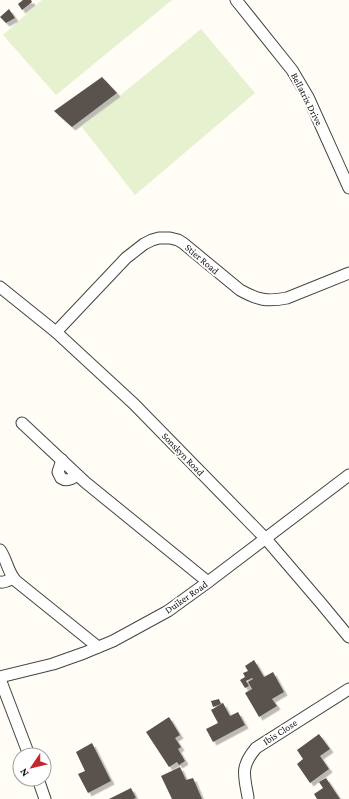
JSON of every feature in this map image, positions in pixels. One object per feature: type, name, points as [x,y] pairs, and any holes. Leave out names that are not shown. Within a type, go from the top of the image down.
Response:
[{"type":"street","name":"Bellatrix Drive","points":[[236,0],[300,81],[349,188]]},
{"type":"street","name":"Stier Road","points":[[56,332],[131,254],[144,244],[159,238],[178,240],[189,247],[240,290],[266,300],[287,298],[349,273]]},
{"type":"street","name":"Sonskyn Road","points":[[0,287],[56,332],[134,404],[266,539],[349,637]]},
{"type":"street","points":[[22,423],[62,460],[58,472],[61,478],[67,480],[74,478],[77,475],[208,582]]},
{"type":"street","name":"Duiker Road","points":[[0,678],[53,664],[98,648],[168,611],[349,476]]},
{"type":"street","points":[[0,550],[4,567],[13,578],[98,648]]},
{"type":"street","points":[[0,582],[3,583],[13,578]]},
{"type":"street","points":[[0,678],[26,747]]},
{"type":"street","name":"Ibis Close","points":[[248,797],[244,772],[248,760],[256,748],[349,689]]},
{"type":"street","points":[[41,787],[45,799]]},
{"type":"green space","points":[[42,0],[172,0],[56,95],[3,35]]},
{"type":"green space","points":[[201,29],[255,93],[135,195],[82,127]]},
{"type":"building","points":[[23,0],[31,0],[32,2],[22,10],[18,4]]},
{"type":"building","points":[[9,9],[15,18],[6,23],[0,17]]},
{"type":"building","points":[[102,77],[117,93],[72,127],[54,111]]},
{"type":"building","points":[[254,660],[264,677],[273,672],[284,692],[272,699],[277,706],[259,717],[245,693],[252,689],[248,682],[253,679],[252,678],[246,681],[249,686],[245,688],[240,680],[245,677],[243,673],[248,671],[245,666]]},
{"type":"building","points":[[219,699],[221,704],[213,707],[211,701]]},
{"type":"building","points":[[223,703],[230,716],[238,712],[245,725],[213,742],[206,729],[218,723],[211,710]]},
{"type":"building","points":[[169,717],[180,735],[175,738],[181,747],[178,749],[185,761],[179,765],[177,762],[169,767],[146,732]]},
{"type":"building","points":[[319,734],[330,749],[320,756],[329,769],[310,783],[297,764],[303,759],[297,750]]},
{"type":"building","points":[[92,743],[111,781],[88,793],[78,774],[85,771],[76,752]]},
{"type":"building","points":[[180,767],[186,780],[193,778],[202,799],[172,799],[161,776]]},
{"type":"building","points":[[326,778],[340,799],[317,799],[314,794],[323,788],[319,782]]},
{"type":"building","points":[[131,788],[136,798],[109,799]]}]
